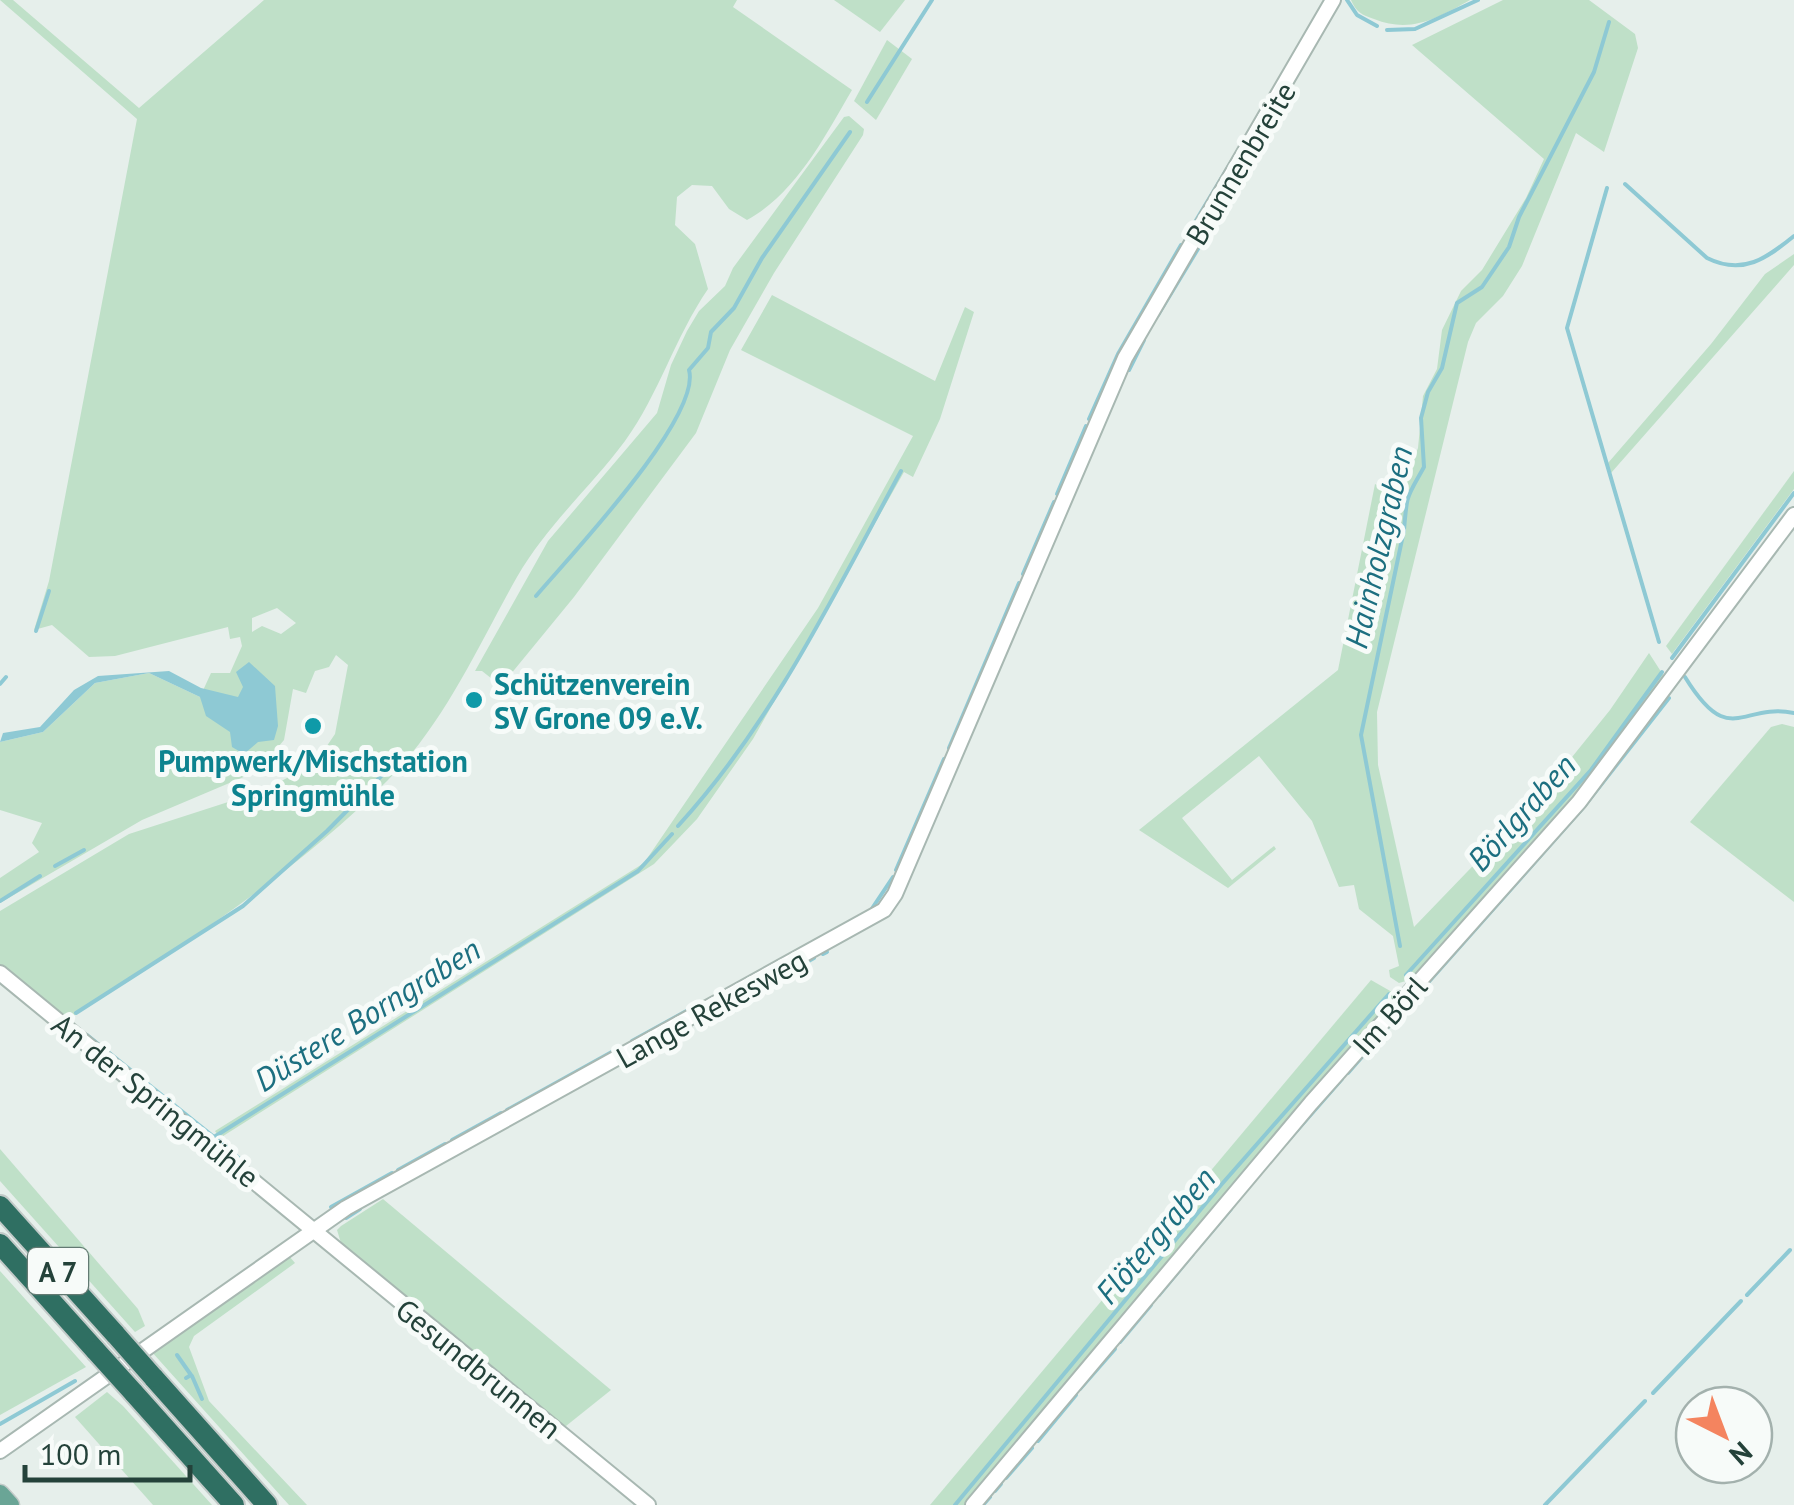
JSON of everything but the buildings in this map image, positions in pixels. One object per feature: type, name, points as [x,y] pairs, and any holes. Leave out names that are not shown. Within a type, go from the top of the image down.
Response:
[{"type":"highway","name":"A 7","points":[[0,1206],[268,1505]]},
{"type":"highway","name":"A 7","points":[[0,1244],[234,1505]]},
{"type":"main road","points":[[0,1494],[10,1505]]},
{"type":"street","name":"Brunnenbreite","points":[[1142,324],[1314,40],[1333,0]]},
{"type":"street","name":"Lange Rekesweg","points":[[0,1451],[309,1231],[884,910],[895,894],[1142,324]]},
{"type":"street","name":"Im Börl","points":[[973,1505],[1310,1103],[1580,802],[1794,515]]},
{"type":"street","name":"An der Springmühle","points":[[0,973],[253,1178],[309,1231]]},
{"type":"street","name":"Gesundbrunnen","points":[[309,1231],[648,1505]]},
{"type":"green space","points":[[0,0],[13,0],[139,108],[264,0],[737,0],[733,7],[852,90],[794,180],[747,220],[729,209],[712,186],[692,185],[677,197],[675,225],[695,244],[708,289],[637,423],[529,558],[459,683],[409,757],[352,815],[274,879],[67,1020],[0,965],[0,911],[129,834],[265,790],[316,762],[335,734],[348,665],[336,655],[329,667],[315,671],[306,693],[293,689],[284,740],[258,771],[142,820],[0,903],[0,878],[39,852],[32,843],[42,823],[0,810],[0,742],[43,732],[95,683],[149,673],[200,697],[211,673],[230,673],[242,646],[240,637],[230,639],[228,627],[115,656],[89,657],[52,625],[34,630],[49,581],[137,119]],"holes":[[[277,608],[296,623],[281,634],[262,626],[252,632],[252,618]]]},
{"type":"green space","points":[[834,0],[905,0],[880,32]]},
{"type":"green space","points":[[1351,0],[1470,0],[1424,22],[1400,25],[1363,14]]},
{"type":"green space","points":[[1503,0],[1589,0],[1635,34],[1638,48],[1604,152],[1576,133],[1522,266],[1503,296],[1476,323],[1468,342],[1377,712],[1378,765],[1414,927],[1543,793],[1610,710],[1649,653],[1667,681],[1625,741],[1416,978],[1399,983],[1390,977],[1389,970],[1399,966],[1393,936],[1359,909],[1354,885],[1339,887],[1312,821],[1259,756],[1182,818],[1232,880],[1274,846],[1276,849],[1228,888],[1139,830],[1338,670],[1375,484],[1399,497],[1418,448],[1423,396],[1437,369],[1442,330],[1461,291],[1482,270],[1526,198],[1544,159],[1412,45]]},
{"type":"green space","points":[[887,40],[912,59],[876,120],[854,101]]},
{"type":"green space","points":[[849,116],[864,129],[863,135],[774,273],[730,350],[696,433],[574,597],[501,686],[482,671],[475,671],[548,541],[657,413],[671,365],[699,311],[725,286],[733,268],[844,117]]},
{"type":"green space","points":[[1794,254],[1794,265],[1611,473],[1608,463],[1711,344],[1765,274]]},
{"type":"green space","points":[[772,295],[935,381],[965,307],[974,312],[940,419],[913,477],[904,472],[753,739],[697,819],[654,864],[220,1138],[215,1131],[644,863],[818,608],[913,436],[741,350]]},
{"type":"green space","points":[[1794,471],[1794,489],[1672,654],[1666,646]]},
{"type":"green space","points":[[1771,727],[1794,727],[1794,902],[1690,822]]},
{"type":"green space","points":[[1371,980],[1392,992],[1393,1004],[968,1505],[930,1505]]},
{"type":"green space","points":[[0,1149],[138,1309],[145,1326],[135,1332],[0,1181]]},
{"type":"green space","points":[[383,1199],[611,1390],[566,1426],[553,1422],[341,1243],[337,1230]]},
{"type":"green space","points":[[289,1256],[295,1263],[194,1336],[189,1347],[209,1401],[307,1505],[289,1505],[151,1351]]},
{"type":"green space","points":[[0,1271],[86,1367],[0,1415]]},
{"type":"green space","points":[[107,1392],[212,1505],[153,1505],[75,1417]]},
{"type":"water","points":[[249,662],[275,686],[278,726],[274,740],[258,742],[244,754],[232,747],[230,732],[206,716],[200,697],[149,673],[95,683],[43,732],[0,742],[3,733],[40,727],[74,690],[98,676],[169,671],[201,688],[238,697],[243,687],[236,672]]},
{"type":"waterway","points":[[867,102],[932,0]]},
{"type":"waterway","points":[[1347,0],[1357,15],[1377,26]]},
{"type":"waterway","points":[[1387,30],[1415,29],[1478,0]]},
{"type":"waterway","name":"Hainholzgraben","points":[[1400,946],[1361,735],[1407,502],[1424,467],[1421,418],[1428,392],[1442,368],[1457,303],[1482,287],[1509,247],[1519,217],[1594,72],[1609,22]]},
{"type":"waterway","points":[[536,596],[655,452],[675,420],[688,392],[689,370],[708,348],[711,332],[734,308],[762,258],[850,132]]},
{"type":"waterway","points":[[1186,237],[1239,149]]},
{"type":"waterway","points":[[1625,184],[1707,258],[1720,263],[1754,262],[1794,236]]},
{"type":"waterway","points":[[1607,188],[1567,328],[1659,642]]},
{"type":"waterway","points":[[1158,315],[1210,229]]},
{"type":"waterway","points":[[1089,419],[1118,354],[1181,245]]},
{"type":"waterway","points":[[1129,370],[1144,340]]},
{"type":"waterway","points":[[1057,494],[1086,426]]},
{"type":"waterway","name":"Düstere Borngraben","points":[[678,826],[773,701],[901,471]]},
{"type":"waterway","name":"Börlgraben","points":[[1672,658],[1794,493]]},
{"type":"waterway","points":[[1023,574],[1054,502]]},
{"type":"waterway","points":[[949,748],[1019,583]]},
{"type":"waterway","points":[[36,631],[49,591]]},
{"type":"waterway","name":"Börlgraben","points":[[1406,975],[1591,770],[1662,672]]},
{"type":"waterway","points":[[0,684],[6,677]]},
{"type":"waterway","points":[[1685,677],[1700,699],[1725,718],[1776,711],[1794,713]]},
{"type":"waterway","points":[[1402,1012],[1582,809],[1669,698]]},
{"type":"waterway","points":[[76,1013],[243,906],[327,831],[401,756]]},
{"type":"waterway","points":[[896,870],[944,759]]},
{"type":"waterway","name":"Düstere Borngraben","points":[[87,1035],[214,1137],[638,871],[672,834]]},
{"type":"waterway","points":[[55,866],[84,850]]},
{"type":"waterway","points":[[0,901],[40,876]]},
{"type":"waterway","points":[[871,910],[893,877]]},
{"type":"waterway","points":[[823,954],[827,952]]},
{"type":"waterway","points":[[742,998],[814,958]]},
{"type":"waterway","name":"Flötergraben","points":[[955,1505],[1221,1185],[1389,994]]},
{"type":"waterway","points":[[632,1041],[701,1003]]},
{"type":"waterway","points":[[1348,1073],[1395,1019]]},
{"type":"waterway","points":[[507,1110],[619,1048]]},
{"type":"waterway","points":[[1286,1143],[1342,1079]]},
{"type":"waterway","points":[[452,1140],[501,1113]]},
{"type":"waterway","points":[[214,1137],[247,1165]]},
{"type":"waterway","points":[[398,1170],[445,1144]]},
{"type":"waterway","points":[[331,1207],[392,1173]]},
{"type":"waterway","points":[[346,1218],[360,1209]]},
{"type":"waterway","points":[[1198,1248],[1231,1209]]},
{"type":"waterway","points":[[1747,1295],[1790,1250]]},
{"type":"waterway","points":[[1159,1295],[1193,1254]]},
{"type":"waterway","points":[[1653,1393],[1741,1301]]},
{"type":"waterway","points":[[1120,1342],[1151,1305]]},
{"type":"waterway","points":[[1080,1389],[1115,1349]]},
{"type":"waterway","points":[[177,1355],[191,1375],[186,1378]]},
{"type":"waterway","points":[[192,1376],[202,1399]]},
{"type":"waterway","points":[[0,1424],[75,1381]]},
{"type":"waterway","points":[[1038,1441],[1076,1395]]},
{"type":"waterway","points":[[1545,1505],[1645,1401]]},
{"type":"waterway","points":[[1006,1478],[1032,1448]]},
{"type":"waterway","points":[[995,1491],[1001,1484]]},
{"type":"waterway","points":[[983,1505],[990,1497]]},
{"type":"place","name":"Schützenverein SV Grone 09 e.V.","points":[[474,700]]},
{"type":"place","name":"Pumpwerk/Mischstation Springmühle","points":[[313,726]]}]
